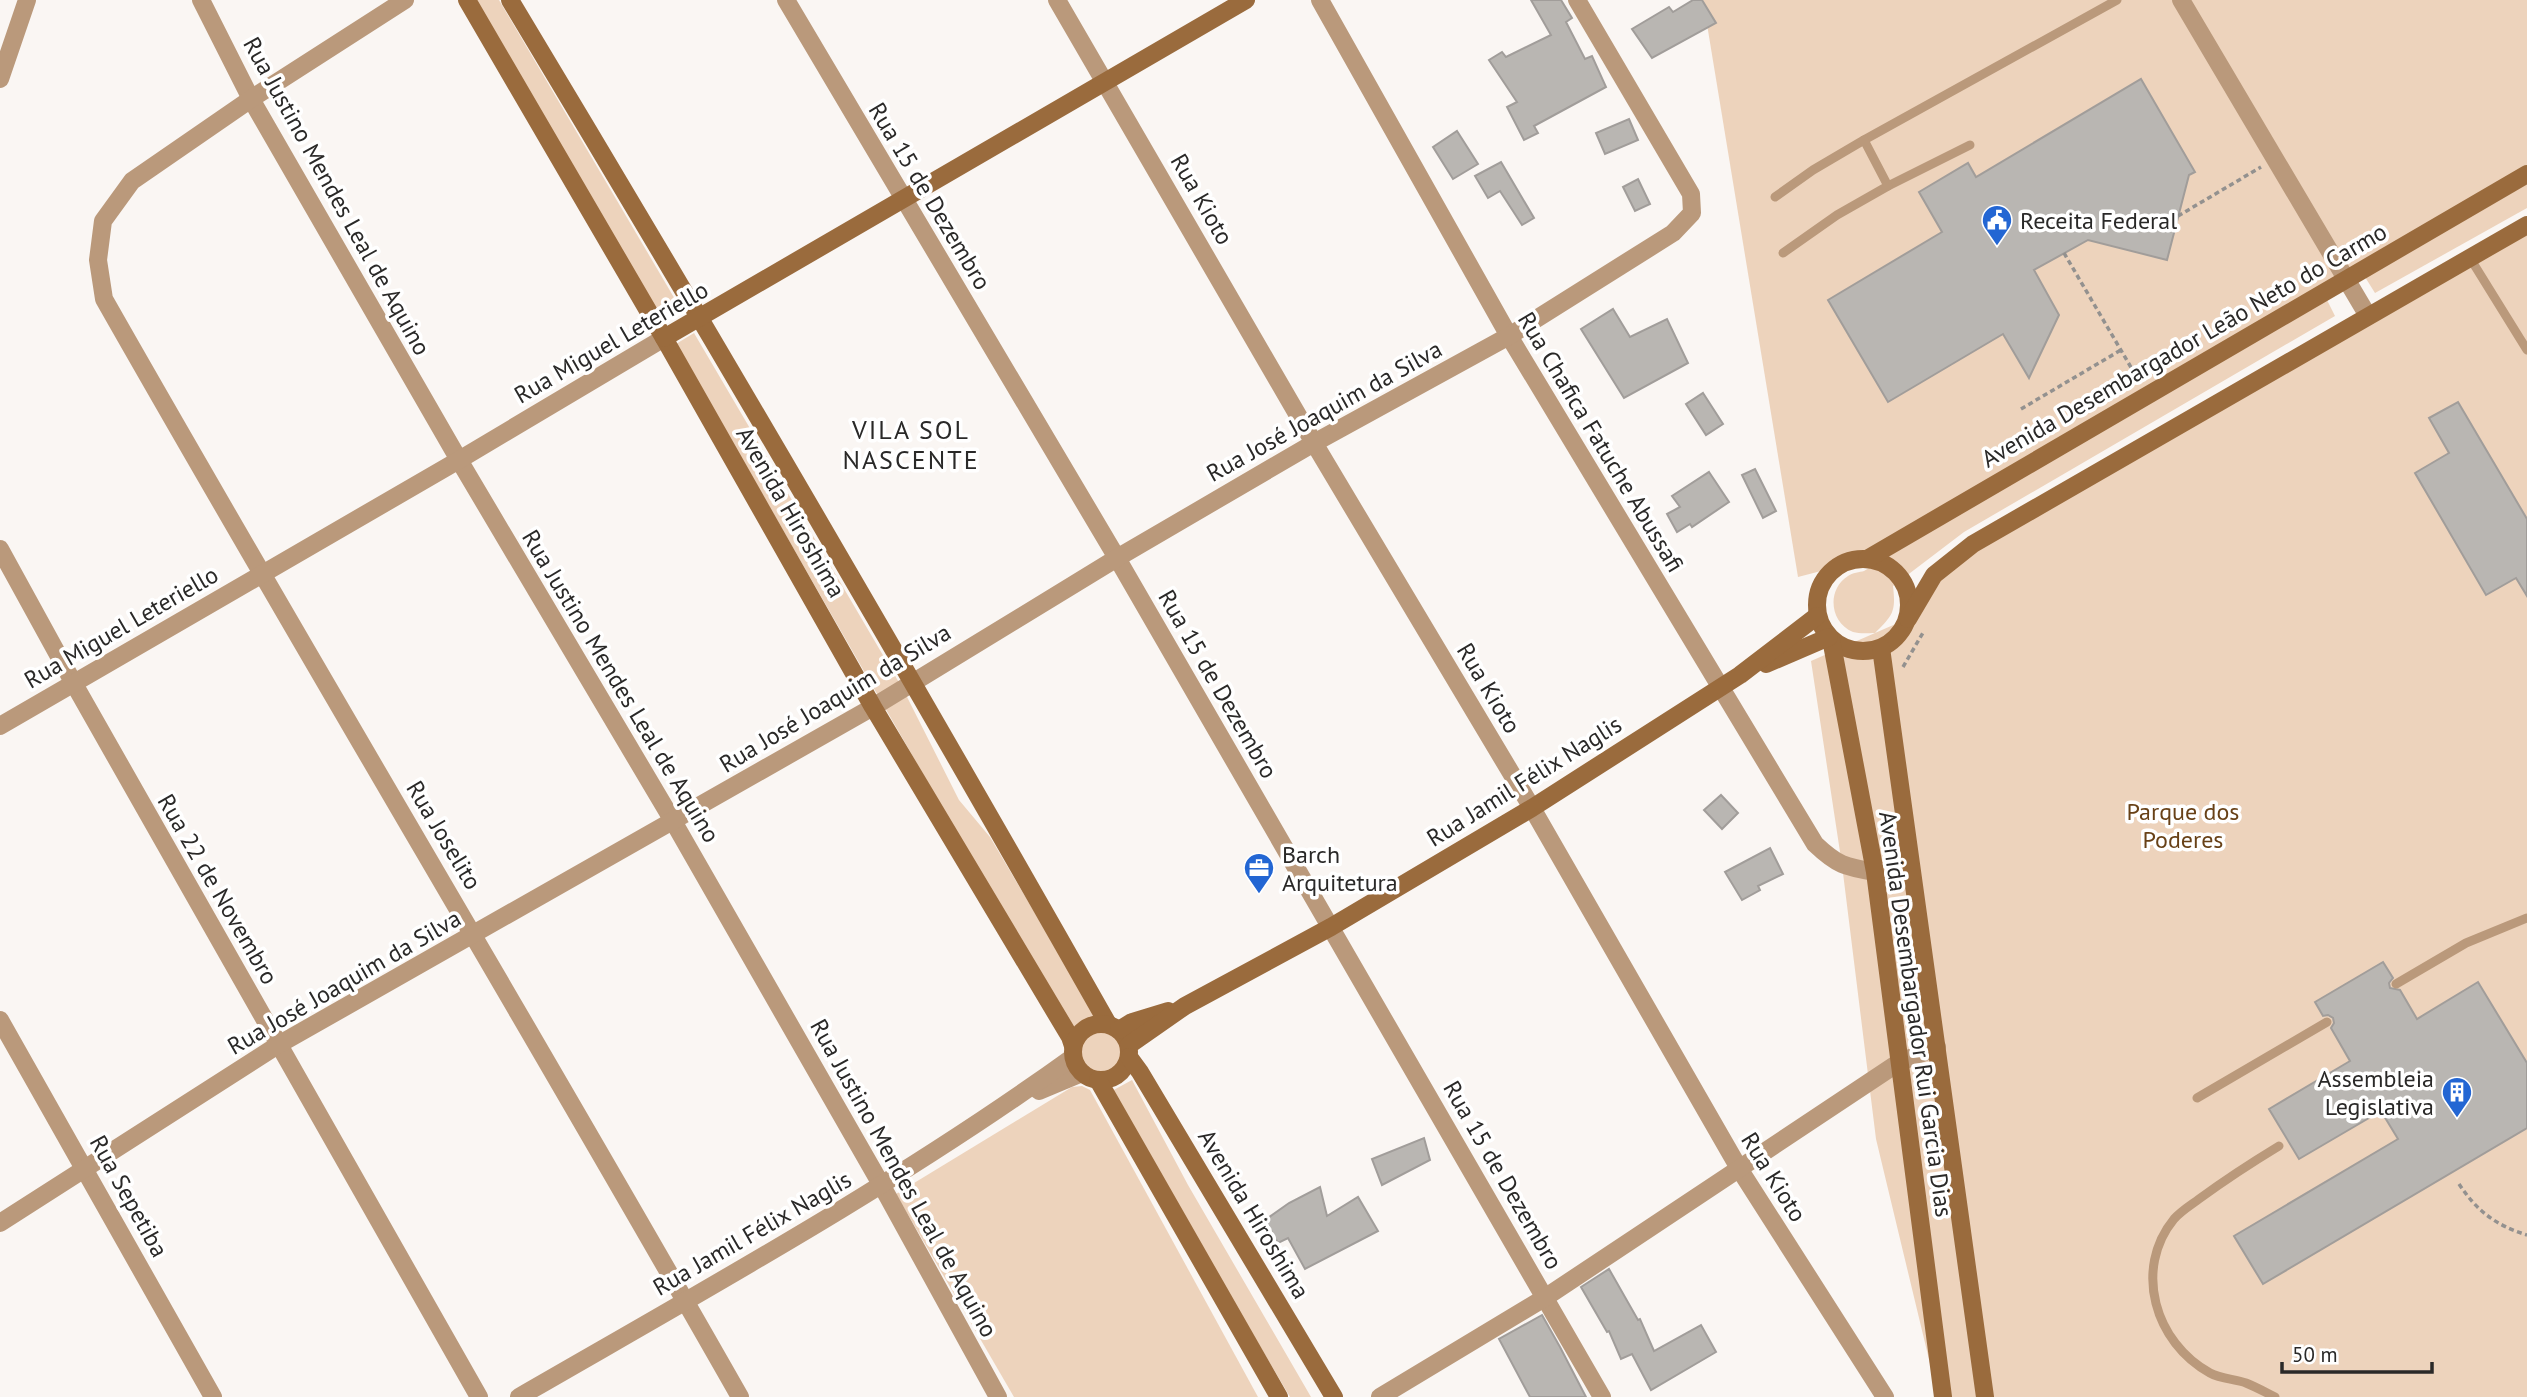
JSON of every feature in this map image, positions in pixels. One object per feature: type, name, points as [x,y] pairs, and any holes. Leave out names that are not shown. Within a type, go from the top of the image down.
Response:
[{"type":"main road","name":"Avenida Hiroshima","points":[[467,0],[664,338],[873,706],[1070,1037],[1082,1064],[1279,1397]]},
{"type":"main road","name":"Avenida Hiroshima","points":[[510,0],[701,317],[1121,1039],[1334,1397]]},
{"type":"main road","name":"Rua Miguel Leteriello","points":[[664,338],[1246,0]]},
{"type":"main road","name":"Avenida Desembargador Leão Neto do Carmo","points":[[1867,559],[2527,174]]},
{"type":"main road","points":[[1908,619],[1906,586],[1896,572],[1883,563],[1867,559],[1849,561],[1834,569],[1822,582],[1816,598],[1817,616],[1830,638],[1846,649],[1863,652],[1881,648],[1898,636],[1934,575],[1973,544],[2527,225]]},
{"type":"main road","name":"Rua Jamil Félix Naglis","points":[[1121,1039],[1331,928],[1532,808],[1740,675],[1817,616]]},
{"type":"main road","name":"Rua Jamil Félix Naglis","points":[[1740,675],[1830,638]]},
{"type":"main road","name":"Avenida Desembargador Rui Garcia Dias","points":[[1830,638],[1875,872],[1943,1397]]},
{"type":"main road","name":"Avenida Desembargador Rui Garcia Dias","points":[[1881,648],[1985,1397]]},
{"type":"main road","points":[[1090,1026],[1121,1039],[1121,1072],[1106,1080],[1082,1064],[1077,1038],[1090,1026]]},
{"type":"street","points":[[0,79],[27,0]]},
{"type":"street","name":"Rua Justino Mendes Leal de Aquino","points":[[201,0],[251,99],[459,460],[673,821],[882,1186],[998,1397]]},
{"type":"street","points":[[251,99],[405,0]]},
{"type":"street","name":"Rua 15 de Dezembro","points":[[786,0],[1117,558],[1602,1397]]},
{"type":"street","name":"Rua Kioto","points":[[1057,0],[1314,443],[1532,808],[1740,1170],[1885,1397]]},
{"type":"street","name":"Rua Chafica Fatuche Abussafi","points":[[1320,0],[1509,336],[1815,844],[1832,860],[1849,867],[1875,872]]},
{"type":"street","name":"Rua José Joaquim da Silva","points":[[0,1223],[278,1045],[873,706],[1117,558],[1314,443],[1509,336],[1673,233],[1692,213],[1691,194],[1577,0]]},
{"type":"street","points":[[2187,3],[2368,316]]},
{"type":"street","name":"Rua Joselito","points":[[251,99],[132,181],[103,221],[98,260],[104,299],[261,575],[475,935],[740,1397]]},
{"type":"street","name":"Rua Miguel Leteriello","points":[[0,726],[664,338]]},
{"type":"street","name":"Rua 22 de Novembro","points":[[0,549],[479,1397]]},
{"type":"street","name":"Rua Sepetiba","points":[[0,1020],[213,1397]]},
{"type":"street","points":[[1380,1397],[1546,1297],[1898,1063],[1937,1047]]},
{"type":"street","name":"Rua Jamil Félix Naglis","points":[[519,1397],[882,1186],[1007,1105],[1082,1064]]},
{"type":"street","points":[[0,1206],[25,1207]]},
{"type":"lane","points":[[1775,197],[1813,170],[1864,140],[2117,0]]},
{"type":"lane","points":[[1864,140],[1888,186]]},
{"type":"lane","points":[[1783,253],[1837,215],[1970,145]]},
{"type":"lane","points":[[2470,258],[2527,350]]},
{"type":"lane","points":[[2396,984],[2466,943],[2527,918]]},
{"type":"lane","points":[[2197,1098],[2327,1022]]},
{"type":"lane","points":[[2275,1397],[2248,1384],[2211,1374],[2186,1354],[2164,1327],[2154,1301],[2153,1273],[2159,1239],[2176,1216],[2225,1179],[2279,1146]]},
{"type":"path","points":[[2178,216],[2275,159]]},
{"type":"path","points":[[2064,253],[2147,394]]},
{"type":"path","points":[[2021,409],[2121,350]]},
{"type":"path","points":[[2459,1184],[2475,1207],[2509,1230],[2527,1235]]},
{"type":"green space","points":[[470,0],[499,0],[679,306],[660,319]]},
{"type":"green space","points":[[1703,0],[2527,0],[2527,174],[1867,559],[1798,577]]},
{"type":"green space","points":[[2527,184],[2527,208],[2375,293],[2365,277]]},
{"type":"green space","name":"Parque dos Poderes","points":[[2527,225],[2527,1397],[1938,1397],[1876,1139],[1842,865],[1811,661],[1907,619],[1934,575]]},
{"type":"green space","points":[[2325,296],[2335,316],[1964,532],[1893,586],[1892,612],[1875,633],[1853,632],[1839,621],[1835,613],[1834,597],[1841,582],[1848,576],[1864,571]]},
{"type":"green space","points":[[694,333],[904,691],[959,800],[990,837],[1098,1020],[1073,1035],[676,344]]},
{"type":"green space","points":[[1101,1030],[1116,1036],[1122,1051],[1116,1066],[1101,1072],[1086,1066],[1080,1051],[1086,1036]]},
{"type":"green space","points":[[1132,1080],[1188,1185],[1311,1397],[1290,1397],[1110,1092]]},
{"type":"green space","points":[[1082,1086],[1090,1090],[1258,1397],[1014,1397],[896,1194],[1072,1087]]},
{"type":"building","points":[[1531,0],[1561,0],[1572,18],[1566,22],[1585,59],[1592,56],[1606,87],[1534,126],[1538,133],[1524,140],[1507,107],[1517,102],[1489,60],[1502,52],[1506,57],[1551,35]]},
{"type":"building","points":[[1693,0],[1702,0],[1716,23],[1652,58],[1632,29],[1669,7],[1673,12]]},
{"type":"building","name":"Receita Federal","points":[[2141,79],[2195,172],[2189,175],[2167,260],[2088,240],[2034,270],[2059,315],[2029,378],[2003,334],[1888,402],[1828,300],[1942,232],[1919,192],[1968,163],[1976,177]]},
{"type":"building","points":[[1629,119],[1638,140],[1605,154],[1596,133]]},
{"type":"building","points":[[1457,131],[1478,164],[1453,179],[1433,147]]},
{"type":"building","points":[[1501,162],[1534,218],[1522,225],[1500,191],[1488,198],[1475,176]]},
{"type":"building","points":[[1638,179],[1650,204],[1635,211],[1623,187]]},
{"type":"building","points":[[1613,309],[1630,337],[1667,319],[1688,363],[1624,398],[1581,329]]},
{"type":"building","points":[[1703,393],[1723,424],[1706,435],[1686,404]]},
{"type":"building","points":[[2458,402],[2527,519],[2527,596],[2516,578],[2486,595],[2415,473],[2449,453],[2429,418]]},
{"type":"building","points":[[1755,469],[1776,511],[1763,518],[1742,475]]},
{"type":"building","points":[[1709,472],[1729,502],[1692,527],[1690,524],[1677,532],[1667,514],[1680,507],[1672,496]]},
{"type":"building","points":[[1721,795],[1738,813],[1722,829],[1704,810]]},
{"type":"building","points":[[1770,848],[1783,874],[1758,886],[1760,890],[1742,900],[1725,872]]},
{"type":"building","name":"Assembleia Legislativa","points":[[2383,962],[2393,978],[2389,983],[2390,988],[2400,990],[2417,1019],[2478,982],[2527,1063],[2527,1128],[2263,1284],[2234,1236],[2398,1139],[2381,1111],[2299,1159],[2269,1109],[2350,1061],[2331,1028],[2333,1018],[2323,1016],[2315,1002]]},
{"type":"building","points":[[1424,1138],[1430,1160],[1382,1185],[1372,1159]]},
{"type":"building","points":[[1320,1187],[1327,1216],[1358,1197],[1378,1231],[1305,1269],[1288,1238],[1278,1243],[1265,1220],[1289,1203]]},
{"type":"building","points":[[1609,1269],[1638,1320],[1640,1319],[1654,1351],[1701,1325],[1716,1352],[1651,1390],[1632,1354],[1621,1359],[1609,1331],[1607,1332],[1581,1287]]},
{"type":"building","points":[[1542,1315],[1586,1397],[1530,1397],[1499,1339]]},
{"type":"place","name":"Receita Federal","points":[[1997,247]]},
{"type":"place","name":"Barch Arquitetura","points":[[1259,895]]},
{"type":"place","name":"Assembleia Legislativa","points":[[2457,1119]]},
{"type":"district","name":"VILA SOL NASCENTE","points":[[911,444]]}]
